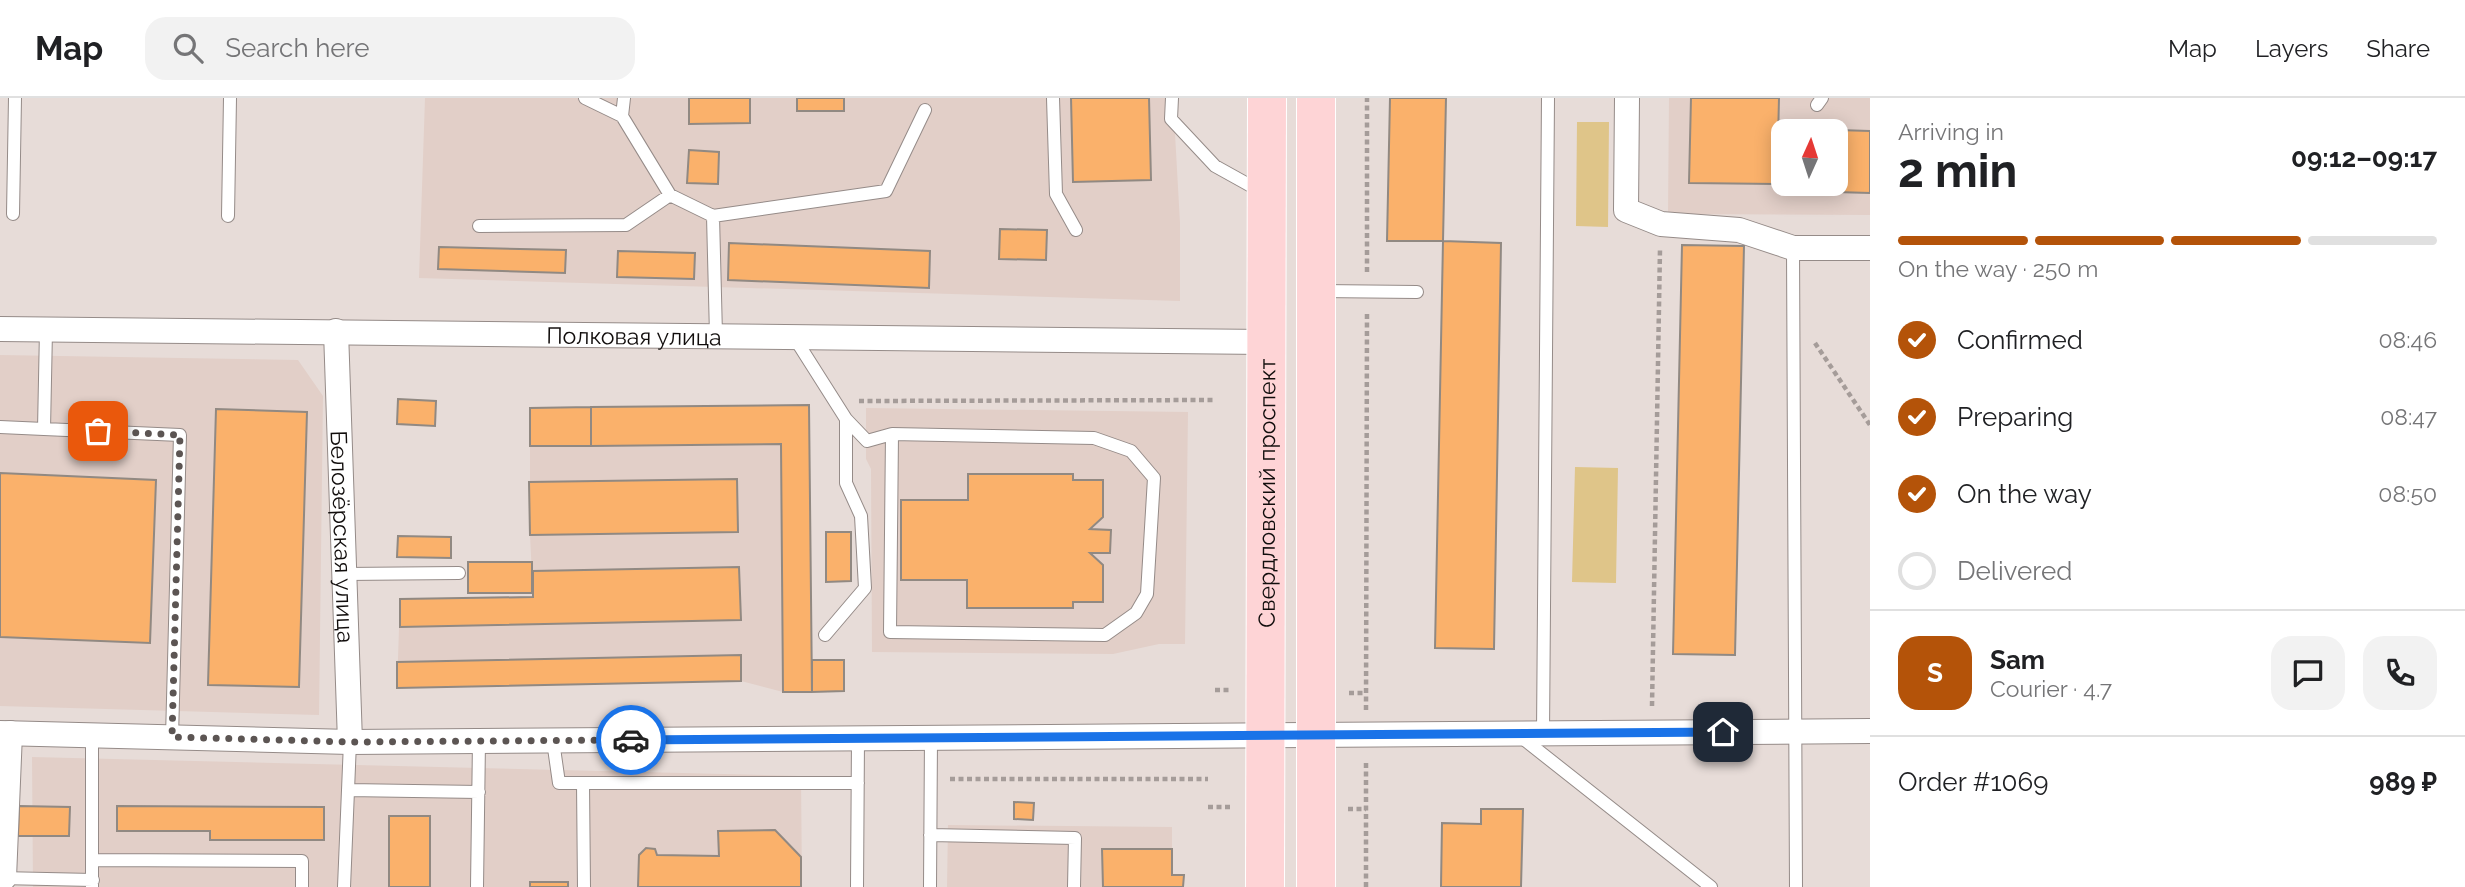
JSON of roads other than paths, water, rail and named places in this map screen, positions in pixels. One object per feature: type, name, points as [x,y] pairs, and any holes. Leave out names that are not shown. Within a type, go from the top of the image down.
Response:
[{"type":"main road","name":"Свердловский проспект","points":[[1265,887],[1267,98]]},
{"type":"main road","points":[[1316,98],[1316,887]]},
{"type":"street","points":[[1627,98],[1626,210],[1661,224],[1740,230],[1793,248],[1870,248]]},
{"type":"street","name":"Полковая улица","points":[[0,329],[1266,342]]},
{"type":"street","name":"Белозёрская улица","points":[[336,331],[350,742]]},
{"type":"street","points":[[2,878],[5,733],[350,742],[1870,731]]},
{"type":"lane","points":[[13,214],[15,98]]},
{"type":"lane","points":[[228,216],[230,98]]},
{"type":"lane","points":[[585,98],[622,117],[670,195],[713,216],[886,191],[925,110]]},
{"type":"lane","points":[[622,117],[624,98]]},
{"type":"lane","points":[[1054,98],[1056,194],[1076,230]]},
{"type":"lane","points":[[1172,98],[1171,119],[1215,166],[1267,194]]},
{"type":"lane","points":[[1543,734],[1548,98]]},
{"type":"lane","points":[[479,226],[626,225],[670,195]]},
{"type":"lane","points":[[713,216],[716,335]]},
{"type":"lane","points":[[1793,248],[1796,887]]},
{"type":"lane","points":[[1316,291],[1417,292]]},
{"type":"lane","points":[[44,429],[46,330]]},
{"type":"lane","points":[[794,337],[846,419],[867,441],[892,434],[1094,438],[1131,451],[1154,478],[1147,594],[1136,613],[1105,635],[890,632],[892,434]]},
{"type":"lane","points":[[825,635],[865,588],[861,516],[846,482],[846,419]]},
{"type":"lane","points":[[0,427],[180,435],[172,737]]},
{"type":"lane","points":[[344,574],[458,573]]},
{"type":"lane","points":[[1518,734],[1711,887]]},
{"type":"lane","points":[[2,878],[92,883],[92,735]]},
{"type":"lane","points":[[930,887],[931,738]]},
{"type":"lane","points":[[857,887],[858,739]]},
{"type":"lane","points":[[477,887],[479,741]]},
{"type":"lane","points":[[553,741],[559,783],[858,783]]},
{"type":"lane","points":[[344,887],[350,742]]},
{"type":"lane","points":[[583,783],[583,887]]},
{"type":"lane","points":[[348,790],[478,792]]},
{"type":"lane","points":[[930,835],[1075,838],[1074,887]]},
{"type":"lane","points":[[93,860],[302,861],[302,887]]}]
